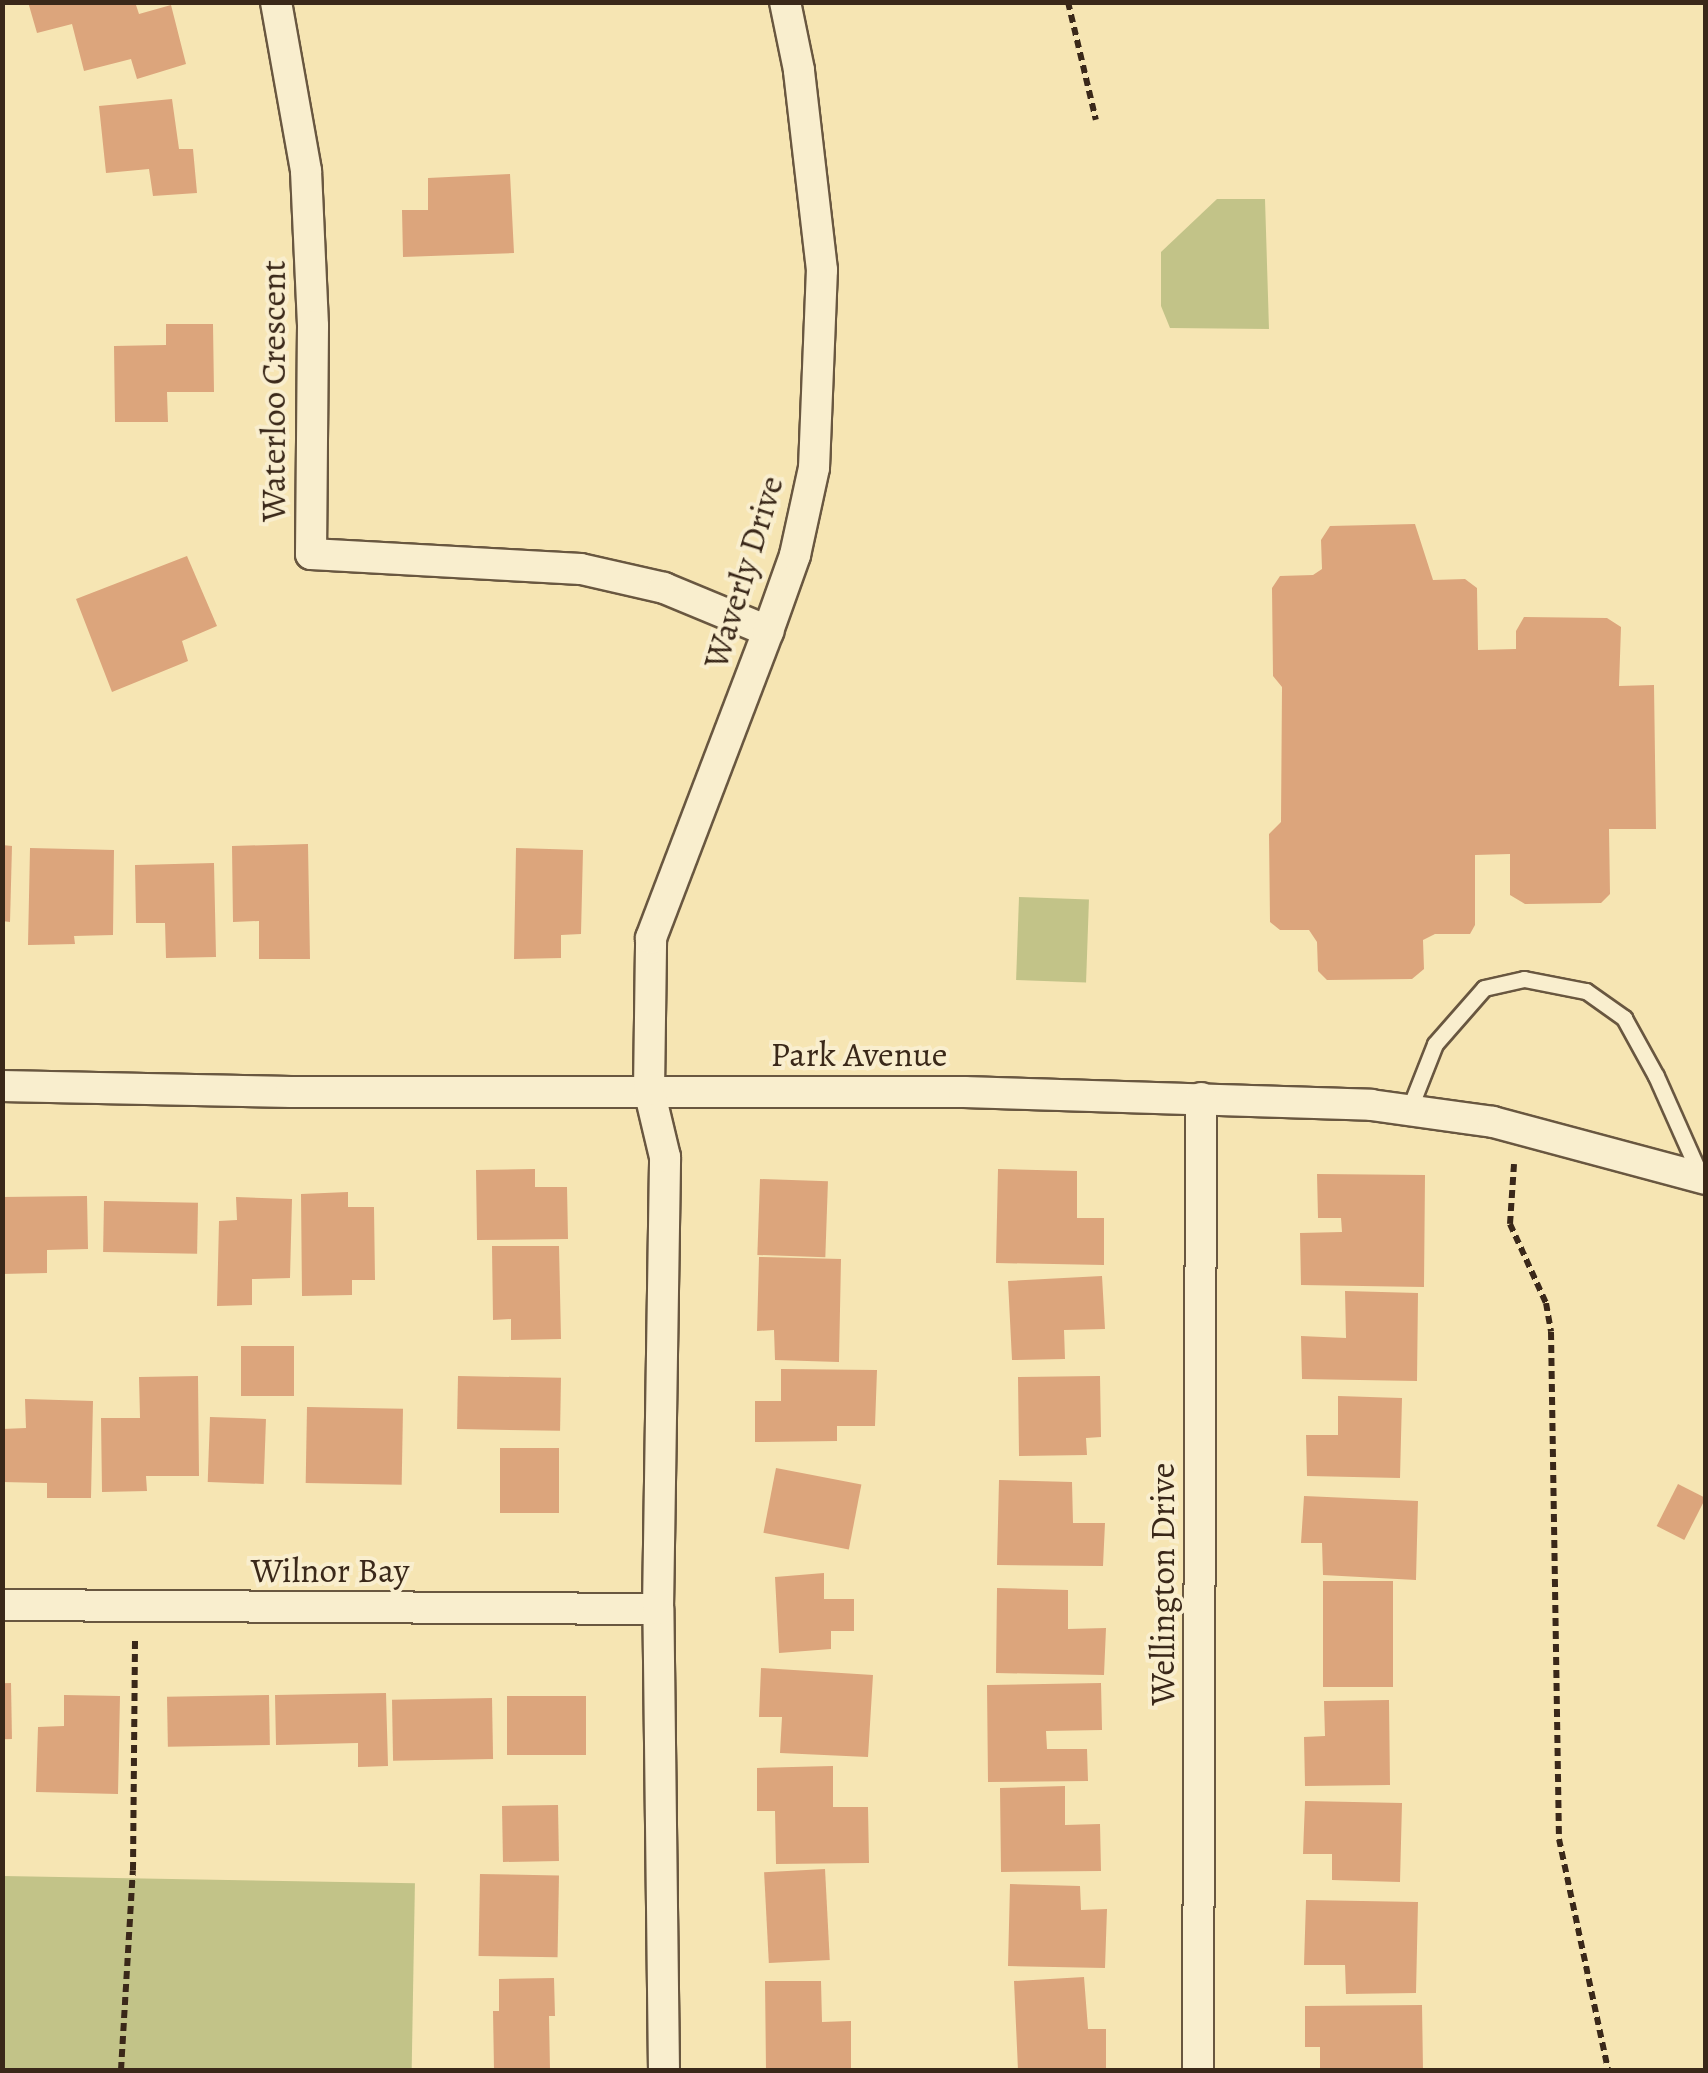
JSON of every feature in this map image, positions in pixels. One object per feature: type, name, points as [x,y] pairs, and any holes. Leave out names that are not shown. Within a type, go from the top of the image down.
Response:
[{"type":"street","name":"Waterloo Crescent","points":[[276,2],[306,172],[313,326],[311,554],[580,569],[664,588],[768,631]]},
{"type":"street","name":"Waverly Drive","points":[[649,1090],[651,938],[768,631],[794,555],[814,468],[822,270],[799,70],[785,2]]},
{"type":"street","name":"Park Avenue","points":[[2,1086],[292,1092],[649,1090],[1201,1098],[1408,1110],[1493,1122],[1703,1178]]},
{"type":"street","points":[[649,1090],[665,1157],[658,1608],[664,2070]]},
{"type":"street","name":"Wellington Drive","points":[[1198,2070],[1201,1098]]},
{"type":"street","name":"Wilnor Bay","points":[[2,1604],[658,1608]]},
{"type":"lane","points":[[1408,1110],[1435,1044],[1484,988],[1524,978],[1586,991],[1624,1018],[1656,1076],[1703,1178]]},
{"type":"path","points":[[1068,2],[1096,120]]},
{"type":"path","points":[[1514,1164],[1510,1224],[1546,1303],[1551,1332],[1559,1838],[1608,2070]]},
{"type":"path","points":[[120,2070],[134,1870],[135,1606]]},
{"type":"green space","points":[[1217,199],[1265,199],[1269,329],[1170,328],[1161,306],[1161,252]]},
{"type":"green space","points":[[1019,897],[1089,899],[1086,982],[1016,980]]},
{"type":"green space","points":[[3,1876],[415,1883],[412,2070],[2,2070]]},
{"type":"building","points":[[28,2],[135,2],[139,14],[171,5],[186,64],[137,79],[131,59],[84,71],[72,24],[37,33]]},
{"type":"building","points":[[172,99],[179,149],[193,149],[197,193],[153,196],[149,169],[106,173],[99,106]]},
{"type":"building","points":[[510,174],[514,253],[403,257],[402,210],[428,210],[428,178]]},
{"type":"building","points":[[166,324],[213,324],[214,392],[167,392],[168,422],[115,422],[114,346],[166,345]]},
{"type":"building","points":[[1415,524],[1433,580],[1465,579],[1477,588],[1478,650],[1516,649],[1516,631],[1524,617],[1607,618],[1621,627],[1619,686],[1654,685],[1656,829],[1609,829],[1610,894],[1601,903],[1525,904],[1510,895],[1510,854],[1475,855],[1475,925],[1470,934],[1435,934],[1423,940],[1424,969],[1412,979],[1327,980],[1318,971],[1317,942],[1309,930],[1280,930],[1270,922],[1269,834],[1281,822],[1282,687],[1273,676],[1272,588],[1280,576],[1313,575],[1322,569],[1321,540],[1330,526]]},
{"type":"building","points":[[187,556],[217,626],[182,641],[188,661],[112,692],[76,599]]},
{"type":"building","points":[[308,844],[310,959],[259,959],[259,921],[233,922],[232,846]]},
{"type":"building","points":[[2,845],[12,846],[10,922],[2,921]]},
{"type":"building","points":[[30,848],[114,850],[113,935],[74,936],[75,944],[28,945]]},
{"type":"building","points":[[516,848],[583,850],[581,934],[561,935],[561,958],[514,959]]},
{"type":"building","points":[[214,863],[216,957],[166,958],[165,923],[136,923],[135,865]]},
{"type":"building","points":[[535,1169],[535,1187],[567,1187],[568,1239],[477,1240],[476,1170]]},
{"type":"building","points":[[998,1169],[1077,1171],[1077,1218],[1104,1218],[1104,1265],[996,1263]]},
{"type":"building","points":[[1317,1174],[1425,1175],[1424,1287],[1301,1285],[1300,1233],[1342,1232],[1341,1218],[1318,1218]]},
{"type":"building","points":[[760,1179],[828,1181],[825,1257],[757,1255]]},
{"type":"building","points":[[348,1192],[348,1207],[374,1207],[375,1280],[352,1280],[352,1295],[302,1296],[301,1194]]},
{"type":"building","points":[[87,1196],[88,1249],[47,1250],[47,1273],[2,1274],[2,1197]]},
{"type":"building","points":[[236,1197],[292,1199],[290,1278],[252,1279],[252,1305],[217,1306],[219,1221],[237,1220]]},
{"type":"building","points":[[104,1201],[198,1203],[197,1254],[103,1252]]},
{"type":"building","points":[[492,1246],[559,1246],[561,1339],[511,1340],[511,1319],[493,1320]]},
{"type":"building","points":[[759,1257],[841,1259],[839,1362],[775,1360],[774,1330],[757,1331]]},
{"type":"building","points":[[1102,1276],[1105,1329],[1064,1330],[1065,1359],[1012,1360],[1008,1281]]},
{"type":"building","points":[[1345,1291],[1418,1293],[1417,1381],[1302,1379],[1301,1336],[1346,1338]]},
{"type":"building","points":[[241,1346],[294,1346],[294,1396],[241,1396]]},
{"type":"building","points":[[781,1369],[877,1370],[875,1426],[837,1426],[837,1441],[755,1442],[755,1401],[781,1401]]},
{"type":"building","points":[[198,1376],[199,1476],[146,1476],[147,1491],[102,1492],[101,1418],[140,1418],[139,1377]]},
{"type":"building","points":[[458,1376],[561,1378],[560,1431],[457,1429]]},
{"type":"building","points":[[1100,1376],[1101,1437],[1086,1438],[1087,1455],[1019,1456],[1018,1377]]},
{"type":"building","points":[[1338,1396],[1402,1398],[1400,1478],[1307,1476],[1306,1435],[1338,1435]]},
{"type":"building","points":[[25,1399],[93,1401],[91,1498],[47,1498],[47,1483],[2,1482],[2,1429],[26,1428]]},
{"type":"building","points":[[307,1407],[403,1409],[402,1485],[306,1483]]},
{"type":"building","points":[[210,1417],[266,1419],[264,1484],[208,1482]]},
{"type":"building","points":[[500,1448],[559,1448],[559,1513],[500,1513]]},
{"type":"building","points":[[776,1468],[861,1485],[849,1549],[763,1533]]},
{"type":"building","points":[[999,1480],[1072,1482],[1073,1523],[1105,1523],[1103,1566],[997,1565]]},
{"type":"building","points":[[1678,1484],[1706,1498],[1684,1540],[1657,1526]]},
{"type":"building","points":[[1304,1496],[1418,1501],[1416,1580],[1323,1575],[1322,1543],[1301,1543]]},
{"type":"building","points":[[824,1573],[824,1599],[854,1599],[854,1631],[831,1631],[831,1649],[779,1653],[775,1577]]},
{"type":"building","points":[[1323,1581],[1393,1581],[1393,1687],[1323,1687]]},
{"type":"building","points":[[997,1588],[1068,1590],[1068,1629],[1106,1628],[1104,1675],[996,1673]]},
{"type":"building","points":[[761,1668],[873,1675],[868,1757],[780,1753],[782,1717],[759,1717]]},
{"type":"building","points":[[2,1683],[11,1683],[12,1739],[3,1739]]},
{"type":"building","points":[[1101,1683],[1102,1730],[1046,1731],[1047,1749],[1087,1749],[1088,1781],[988,1782],[987,1685]]},
{"type":"building","points":[[386,1693],[388,1766],[358,1767],[358,1743],[276,1745],[275,1695]]},
{"type":"building","points":[[64,1695],[120,1696],[118,1794],[36,1792],[38,1727],[64,1726]]},
{"type":"building","points":[[269,1695],[270,1745],[168,1747],[167,1697]]},
{"type":"building","points":[[507,1696],[586,1696],[586,1755],[507,1755]]},
{"type":"building","points":[[492,1698],[493,1759],[393,1761],[392,1700]]},
{"type":"building","points":[[1389,1700],[1390,1785],[1305,1786],[1304,1737],[1325,1736],[1324,1701]]},
{"type":"building","points":[[833,1766],[833,1807],[868,1807],[869,1863],[776,1864],[775,1811],[757,1811],[757,1768]]},
{"type":"building","points":[[1065,1786],[1065,1825],[1100,1824],[1101,1871],[1001,1872],[1000,1788]]},
{"type":"building","points":[[1305,1801],[1402,1803],[1400,1882],[1332,1880],[1332,1854],[1303,1854]]},
{"type":"building","points":[[558,1805],[559,1861],[503,1862],[502,1806]]},
{"type":"building","points":[[825,1869],[830,1960],[769,1963],[764,1872]]},
{"type":"building","points":[[480,1874],[559,1875],[558,1957],[479,1956]]},
{"type":"building","points":[[1010,1884],[1080,1886],[1081,1910],[1107,1909],[1105,1968],[1008,1966]]},
{"type":"building","points":[[1306,1900],[1418,1902],[1416,1993],[1346,1994],[1345,1965],[1304,1965]]},
{"type":"building","points":[[1084,1977],[1088,2029],[1106,2029],[1106,2070],[1018,2070],[1014,1981]]},
{"type":"building","points":[[554,1978],[555,2016],[549,2016],[550,2069],[494,2070],[493,2011],[499,2011],[499,1979]]},
{"type":"building","points":[[765,1981],[821,1981],[822,2022],[851,2021],[851,2070],[766,2070]]},
{"type":"building","points":[[1422,2005],[1423,2070],[1320,2070],[1320,2047],[1305,2047],[1305,2006]]}]
